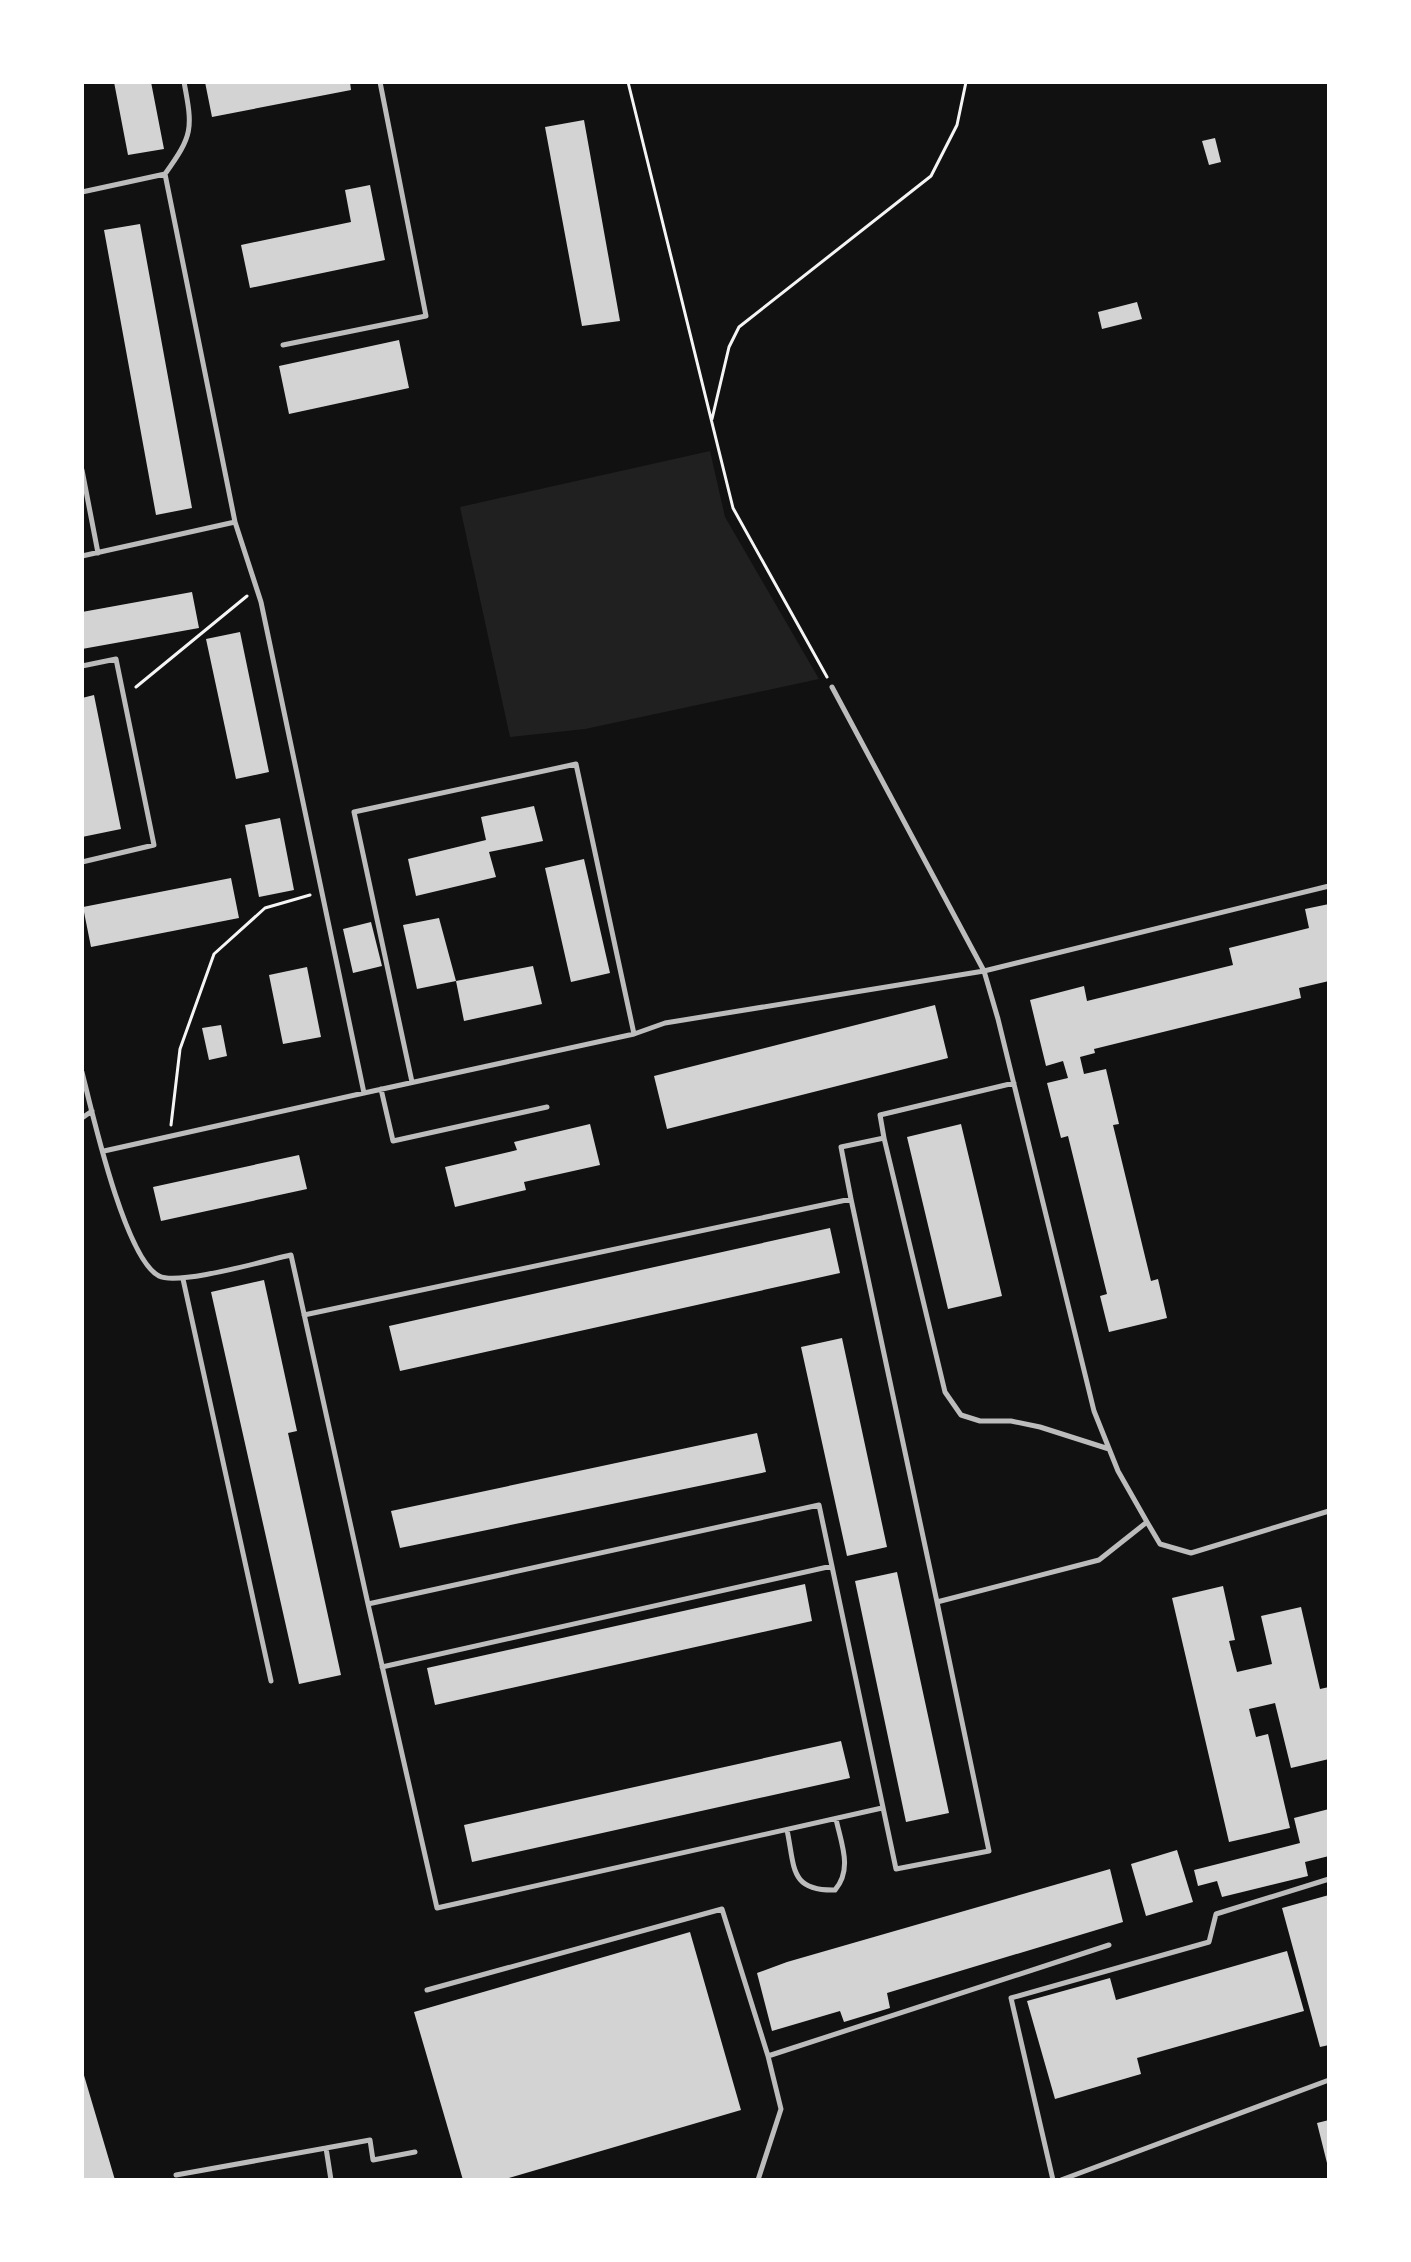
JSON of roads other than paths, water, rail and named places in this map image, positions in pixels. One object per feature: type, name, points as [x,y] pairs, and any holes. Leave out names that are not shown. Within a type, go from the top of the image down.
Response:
[{"type":"lane","points":[[82,192],[165,174],[190,133],[191,117],[184,82]]},
{"type":"lane","points":[[283,345],[426,316],[380,82]]},
{"type":"lane","points":[[165,174],[235,522],[256,589],[364,1093]]},
{"type":"lane","points":[[82,470],[98,553]]},
{"type":"lane","points":[[82,556],[235,522]]},
{"type":"lane","points":[[82,666],[116,659],[154,845],[82,862]]},
{"type":"lane","points":[[832,687],[984,971],[1094,1411],[1118,1471],[1160,1544],[1191,1553],[1329,1511]]},
{"type":"lane","points":[[412,1082],[354,812],[576,764],[634,1034]]},
{"type":"lane","points":[[104,1151],[634,1034],[665,1023],[984,971],[1329,886]]},
{"type":"lane","points":[[82,1072],[129,1235],[144,1263],[160,1277],[183,1279],[291,1255],[437,1908],[882,1808]]},
{"type":"lane","points":[[1014,1083],[880,1115],[945,1392],[961,1415],[980,1421],[1011,1421],[1040,1427],[1110,1449]]},
{"type":"lane","points":[[381,1089],[393,1141],[547,1107]]},
{"type":"lane","points":[[82,1118],[92,1111]]},
{"type":"lane","points":[[368,1604],[819,1505],[896,1869],[989,1851],[841,1147],[884,1138]]},
{"type":"lane","points":[[304,1315],[851,1199]]},
{"type":"lane","points":[[183,1279],[271,1681]]},
{"type":"lane","points":[[937,1602],[1099,1560],[1147,1522]]},
{"type":"lane","points":[[382,1667],[832,1566]]},
{"type":"lane","points":[[787,1830],[797,1877],[805,1887],[835,1890],[843,1880],[846,1866],[836,1819]]},
{"type":"lane","points":[[1053,2180],[1011,1998],[1209,1942],[1216,1914],[1329,1879]]},
{"type":"lane","points":[[427,1990],[722,1909],[768,2056],[781,2109],[758,2180]]},
{"type":"lane","points":[[768,2056],[1109,1945]]},
{"type":"lane","points":[[1061,2180],[1329,2080]]},
{"type":"lane","points":[[176,2175],[370,2140],[373,2160],[415,2152]]},
{"type":"lane","points":[[326,2148],[331,2180]]}]
